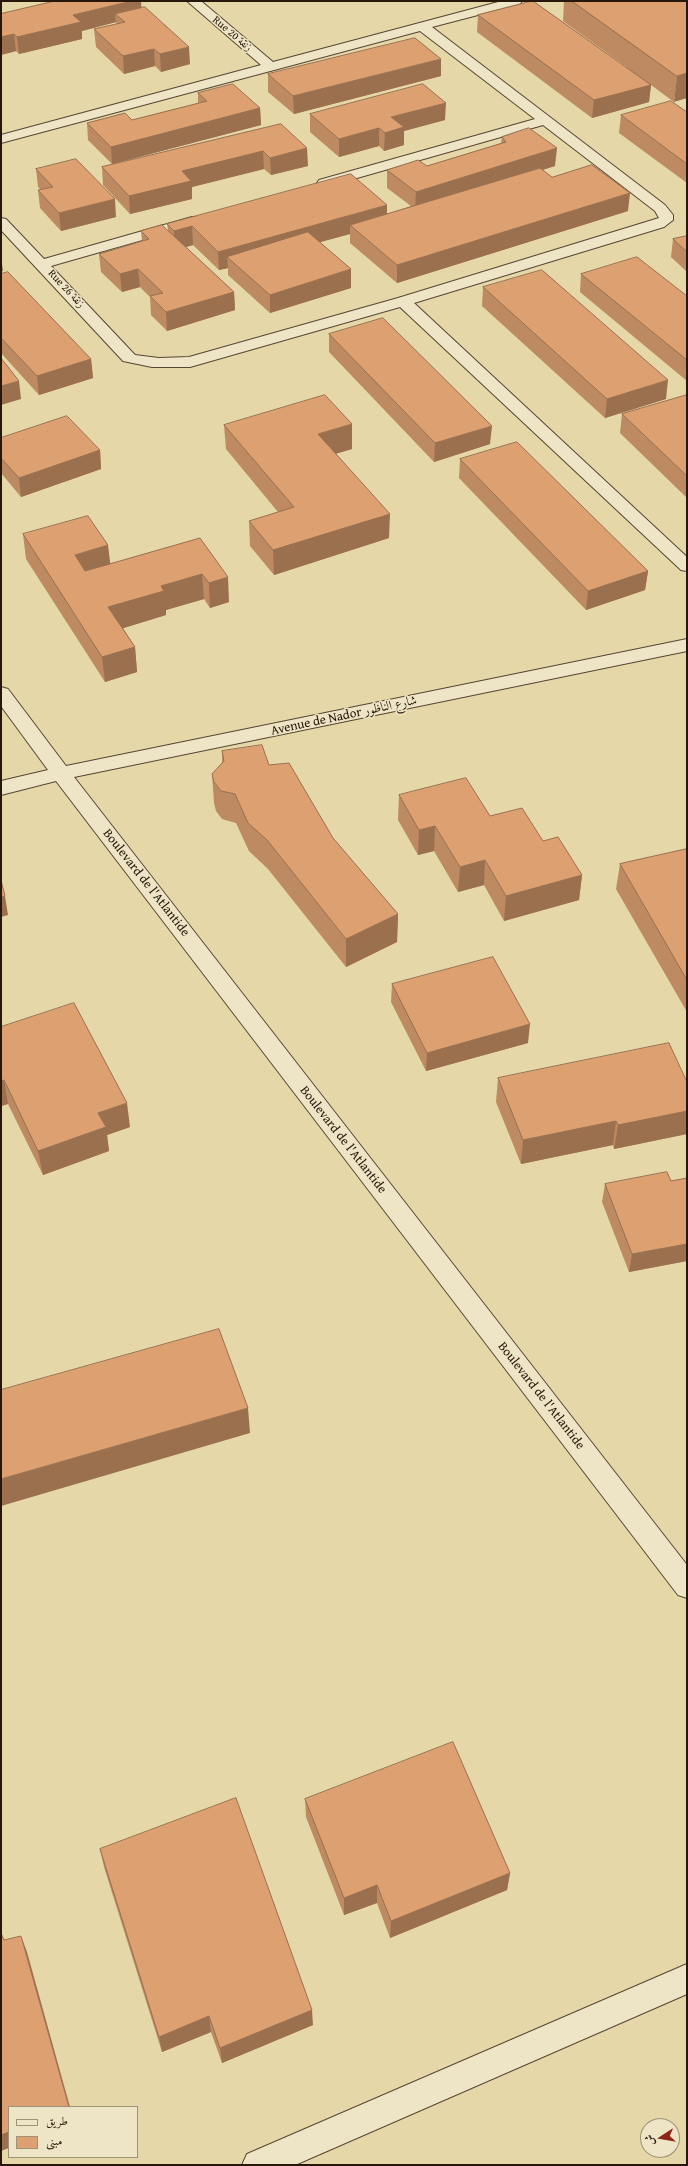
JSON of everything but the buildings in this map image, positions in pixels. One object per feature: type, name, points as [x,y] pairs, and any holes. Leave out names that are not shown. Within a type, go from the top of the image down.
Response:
[{"type":"street","name":"Rue 20 زنقة","points":[[193,1],[270,66]]},
{"type":"street","points":[[1,139],[516,1]]},
{"type":"street","points":[[403,301],[659,224],[666,220],[666,215],[660,208],[422,26]]},
{"type":"street","points":[[309,188],[545,120]]},
{"type":"street","points":[[42,264],[210,216]]},
{"type":"street","name":"Rue 26 زنقة","points":[[1,222],[129,358],[147,363],[190,362],[403,301]]},
{"type":"street","points":[[403,301],[687,566]]},
{"type":"street","name":"Avenue de Nador شارع الناظور","points":[[1,788],[61,774],[687,645]]},
{"type":"street","name":"Boulevard de l'Atlantide","points":[[1,693],[61,774],[679,1561],[687,1586]]},
{"type":"street","points":[[258,2165],[687,1979]]}]
